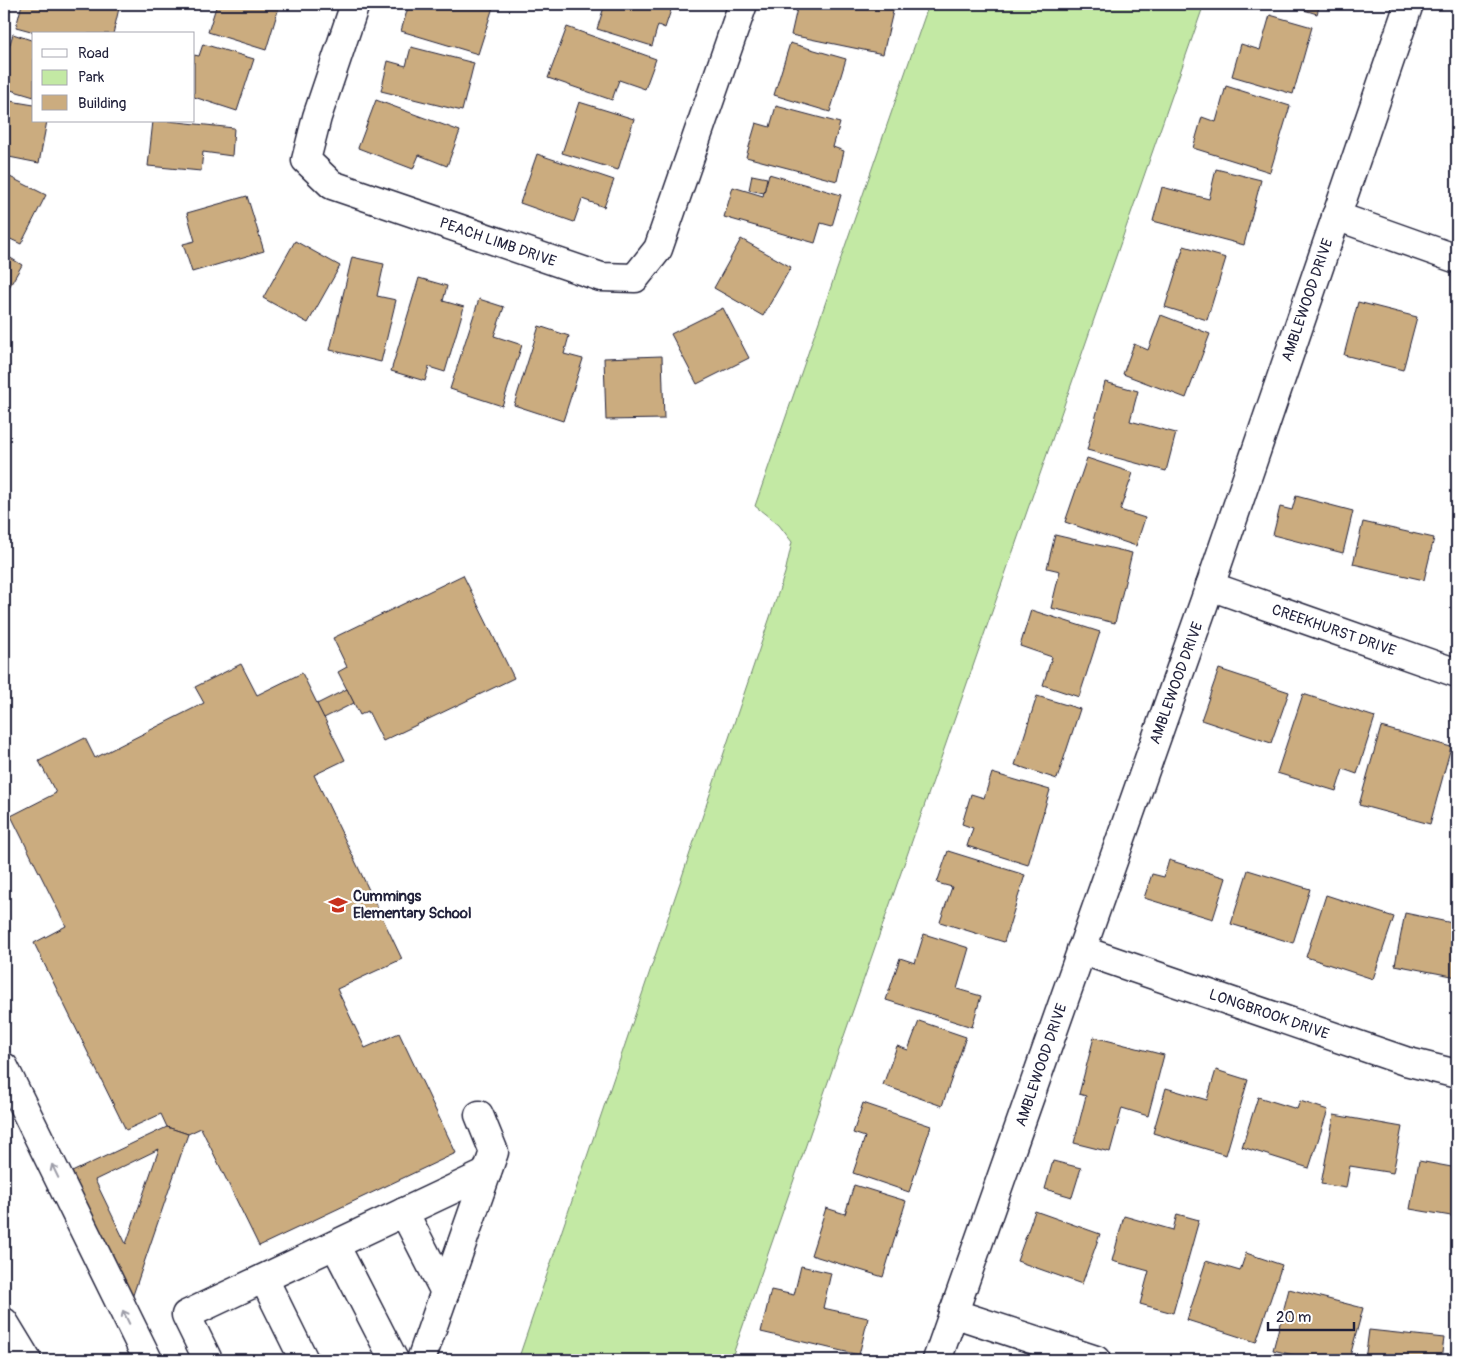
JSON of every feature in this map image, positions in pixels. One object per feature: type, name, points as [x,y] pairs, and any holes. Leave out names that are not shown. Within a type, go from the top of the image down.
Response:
[{"type":"street","name":"PEACH LIMB DRIVE","points":[[355,4],[317,117],[306,160],[332,185],[601,278],[635,278],[658,249],[743,4]]},
{"type":"street","name":"AMBLEWOOD DRIVE","points":[[937,1360],[1210,586],[1409,4]]},
{"type":"street","points":[[1336,216],[1457,259]]},
{"type":"street","name":"CREEKHURST DRIVE","points":[[1210,586],[1457,673]]},
{"type":"street","name":"LONGBROOK DRIVE","points":[[1081,950],[1404,1061],[1457,1074]]},
{"type":"street","points":[[4,1067],[148,1360]]},
{"type":"street","points":[[421,1360],[494,1152],[479,1115]]},
{"type":"street","points":[[208,1360],[186,1315],[486,1173]]},
{"type":"street","points":[[404,1212],[445,1292]]},
{"type":"street","points":[[334,1245],[394,1360]]},
{"type":"street","points":[[264,1279],[304,1360]]},
{"type":"street","points":[[953,1313],[1096,1360]]},
{"type":"street","points":[[4,1322],[27,1360]]},
{"type":"green space","points":[[929,4],[1204,4],[731,1360],[518,1360],[785,573],[792,542],[779,525],[755,506]]},
{"type":"building","points":[[22,4],[120,4],[113,32],[35,32],[16,27]]},
{"type":"building","points":[[217,4],[280,4],[266,50],[208,32]]},
{"type":"building","points":[[409,4],[421,6],[422,4],[494,4],[478,54],[401,31]]},
{"type":"building","points":[[605,4],[673,4],[665,28],[658,25],[652,46],[597,29]]},
{"type":"building","points":[[798,4],[880,4],[894,7],[883,54],[791,35]]},
{"type":"building","points":[[1285,4],[1320,4],[1317,14]]},
{"type":"building","points":[[1270,15],[1312,27],[1293,94],[1232,76],[1241,44],[1260,50]]},
{"type":"building","points":[[567,27],[656,59],[645,89],[619,80],[612,100],[548,78]]},
{"type":"building","points":[[13,34],[32,40],[32,96],[4,88],[4,63]]},
{"type":"building","points":[[790,43],[846,59],[830,112],[774,95]]},
{"type":"building","points":[[203,44],[254,59],[237,111],[195,97],[195,55],[199,56]]},
{"type":"building","points":[[411,47],[474,63],[462,111],[381,91],[388,61],[406,66]]},
{"type":"building","points":[[1226,86],[1290,106],[1270,172],[1193,148],[1202,117],[1216,122]]},
{"type":"building","points":[[4,100],[32,105],[32,122],[47,122],[39,163],[4,156]]},
{"type":"building","points":[[376,100],[460,131],[447,166],[419,155],[413,169],[358,148]]},
{"type":"building","points":[[579,102],[634,119],[618,170],[562,153]]},
{"type":"building","points":[[776,106],[840,123],[833,147],[844,151],[837,181],[746,157],[756,123],[770,127]]},
{"type":"building","points":[[153,122],[177,122],[234,128],[232,156],[203,152],[201,171],[148,166]]},
{"type":"building","points":[[537,154],[614,180],[604,207],[582,199],[574,222],[520,203]]},
{"type":"building","points":[[1216,169],[1261,180],[1244,245],[1153,221],[1162,187],[1209,199]]},
{"type":"building","points":[[4,174],[46,195],[21,244],[4,236]]},
{"type":"building","points":[[769,174],[841,195],[832,226],[821,223],[815,243],[724,217],[733,187],[763,196]]},
{"type":"building","points":[[752,175],[767,178],[764,193],[749,190]]},
{"type":"building","points":[[247,196],[264,251],[192,272],[183,244],[195,241],[187,213]]},
{"type":"building","points":[[741,239],[791,267],[763,316],[714,288]]},
{"type":"building","points":[[295,241],[340,266],[308,323],[263,298]]},
{"type":"building","points":[[1184,246],[1226,258],[1207,320],[1165,307]]},
{"type":"building","points":[[4,254],[22,265],[4,296]]},
{"type":"building","points":[[352,257],[384,264],[377,296],[396,300],[381,362],[330,350]]},
{"type":"building","points":[[419,278],[447,286],[443,301],[464,307],[445,372],[429,367],[425,381],[391,371]]},
{"type":"building","points":[[479,299],[504,307],[494,336],[522,345],[502,406],[450,389]]},
{"type":"building","points":[[1358,302],[1417,317],[1403,370],[1344,355]]},
{"type":"building","points":[[723,308],[749,358],[697,384],[671,334]]},
{"type":"building","points":[[1161,315],[1210,334],[1186,398],[1123,374],[1134,344],[1148,350]]},
{"type":"building","points":[[539,326],[569,336],[564,354],[583,359],[563,421],[514,405]]},
{"type":"building","points":[[662,356],[664,419],[606,420],[604,358]]},
{"type":"building","points":[[1105,382],[1138,391],[1130,421],[1176,433],[1166,471],[1087,450]]},
{"type":"building","points":[[1087,458],[1133,473],[1120,510],[1145,518],[1136,546],[1065,522]]},
{"type":"building","points":[[1296,496],[1353,511],[1343,553],[1273,535],[1280,507],[1292,510]]},
{"type":"building","points":[[1363,522],[1434,538],[1424,580],[1353,564]]},
{"type":"building","points":[[1055,535],[1132,553],[1115,623],[1051,608],[1060,571],[1047,568]]},
{"type":"building","points":[[463,575],[514,678],[383,741],[368,711],[360,715],[338,672],[347,667],[333,638]]},
{"type":"building","points":[[1031,610],[1100,632],[1079,697],[1043,685],[1052,657],[1020,646]]},
{"type":"building","points":[[241,664],[257,695],[302,673],[345,760],[314,775],[402,959],[337,989],[365,1048],[399,1033],[456,1153],[259,1246],[201,1128],[188,1134],[167,1127],[161,1114],[126,1130],[34,943],[66,926],[11,816],[56,793],[39,761],[85,738],[95,758],[204,703],[195,687]]},
{"type":"building","points":[[1219,669],[1289,692],[1271,743],[1201,720]]},
{"type":"building","points":[[347,689],[354,703],[324,718],[317,704]]},
{"type":"building","points":[[1303,694],[1375,717],[1357,774],[1343,769],[1336,791],[1277,773]]},
{"type":"building","points":[[1037,696],[1080,709],[1057,779],[1015,765]]},
{"type":"building","points":[[1381,727],[1451,747],[1430,824],[1359,805]]},
{"type":"building","points":[[992,773],[1050,790],[1028,865],[967,846],[973,828],[962,824],[971,794],[984,798]]},
{"type":"building","points":[[948,851],[1025,875],[1004,942],[940,922],[952,887],[937,883]]},
{"type":"building","points":[[1169,860],[1226,878],[1213,919],[1144,898],[1152,874],[1164,877]]},
{"type":"building","points":[[1248,870],[1310,889],[1293,943],[1231,924]]},
{"type":"building","points":[[1326,895],[1394,917],[1373,979],[1306,957]]},
{"type":"building","points":[[1405,913],[1457,924],[1457,977],[1395,965]]},
{"type":"building","points":[[924,934],[969,948],[957,989],[981,996],[972,1027],[886,1000],[900,958],[915,963]]},
{"type":"building","points":[[919,1021],[966,1037],[942,1106],[883,1085],[897,1046],[908,1050]]},
{"type":"building","points":[[1094,1037],[1164,1055],[1148,1116],[1122,1108],[1110,1152],[1074,1143],[1086,1096],[1079,1094]]},
{"type":"building","points":[[1216,1070],[1248,1080],[1226,1155],[1153,1133],[1166,1088],[1207,1100]]},
{"type":"building","points":[[1258,1097],[1297,1109],[1300,1101],[1328,1110],[1309,1168],[1242,1147]]},
{"type":"building","points":[[863,1103],[931,1126],[909,1192],[853,1173],[865,1137],[853,1133]]},
{"type":"building","points":[[1334,1115],[1402,1127],[1393,1173],[1350,1166],[1346,1188],[1321,1184]]},
{"type":"building","points":[[167,1127],[188,1134],[132,1298],[72,1172]],"holes":[[[159,1149],[126,1244],[95,1180]]]},
{"type":"building","points":[[1053,1161],[1081,1168],[1072,1197],[1045,1189]]},
{"type":"building","points":[[1419,1161],[1457,1168],[1457,1217],[1410,1209]]},
{"type":"building","points":[[854,1185],[906,1201],[883,1277],[811,1255],[826,1208],[845,1214]]},
{"type":"building","points":[[1035,1211],[1100,1234],[1082,1284],[1017,1261]]},
{"type":"building","points":[[1177,1214],[1199,1220],[1173,1313],[1140,1304],[1149,1271],[1112,1261],[1124,1216],[1173,1230]]},
{"type":"building","points":[[1246,1253],[1282,1265],[1256,1342],[1187,1320],[1206,1261],[1240,1271]]},
{"type":"building","points":[[801,1266],[831,1273],[823,1308],[868,1318],[859,1355],[761,1332],[771,1290],[794,1295]]},
{"type":"building","points":[[1289,1289],[1363,1308],[1349,1360],[1313,1360],[1273,1350]]},
{"type":"building","points":[[1369,1330],[1444,1338],[1441,1360],[1365,1360]]},
{"type":"place","name":"Cummings Elementary School","points":[[338,905]]}]
